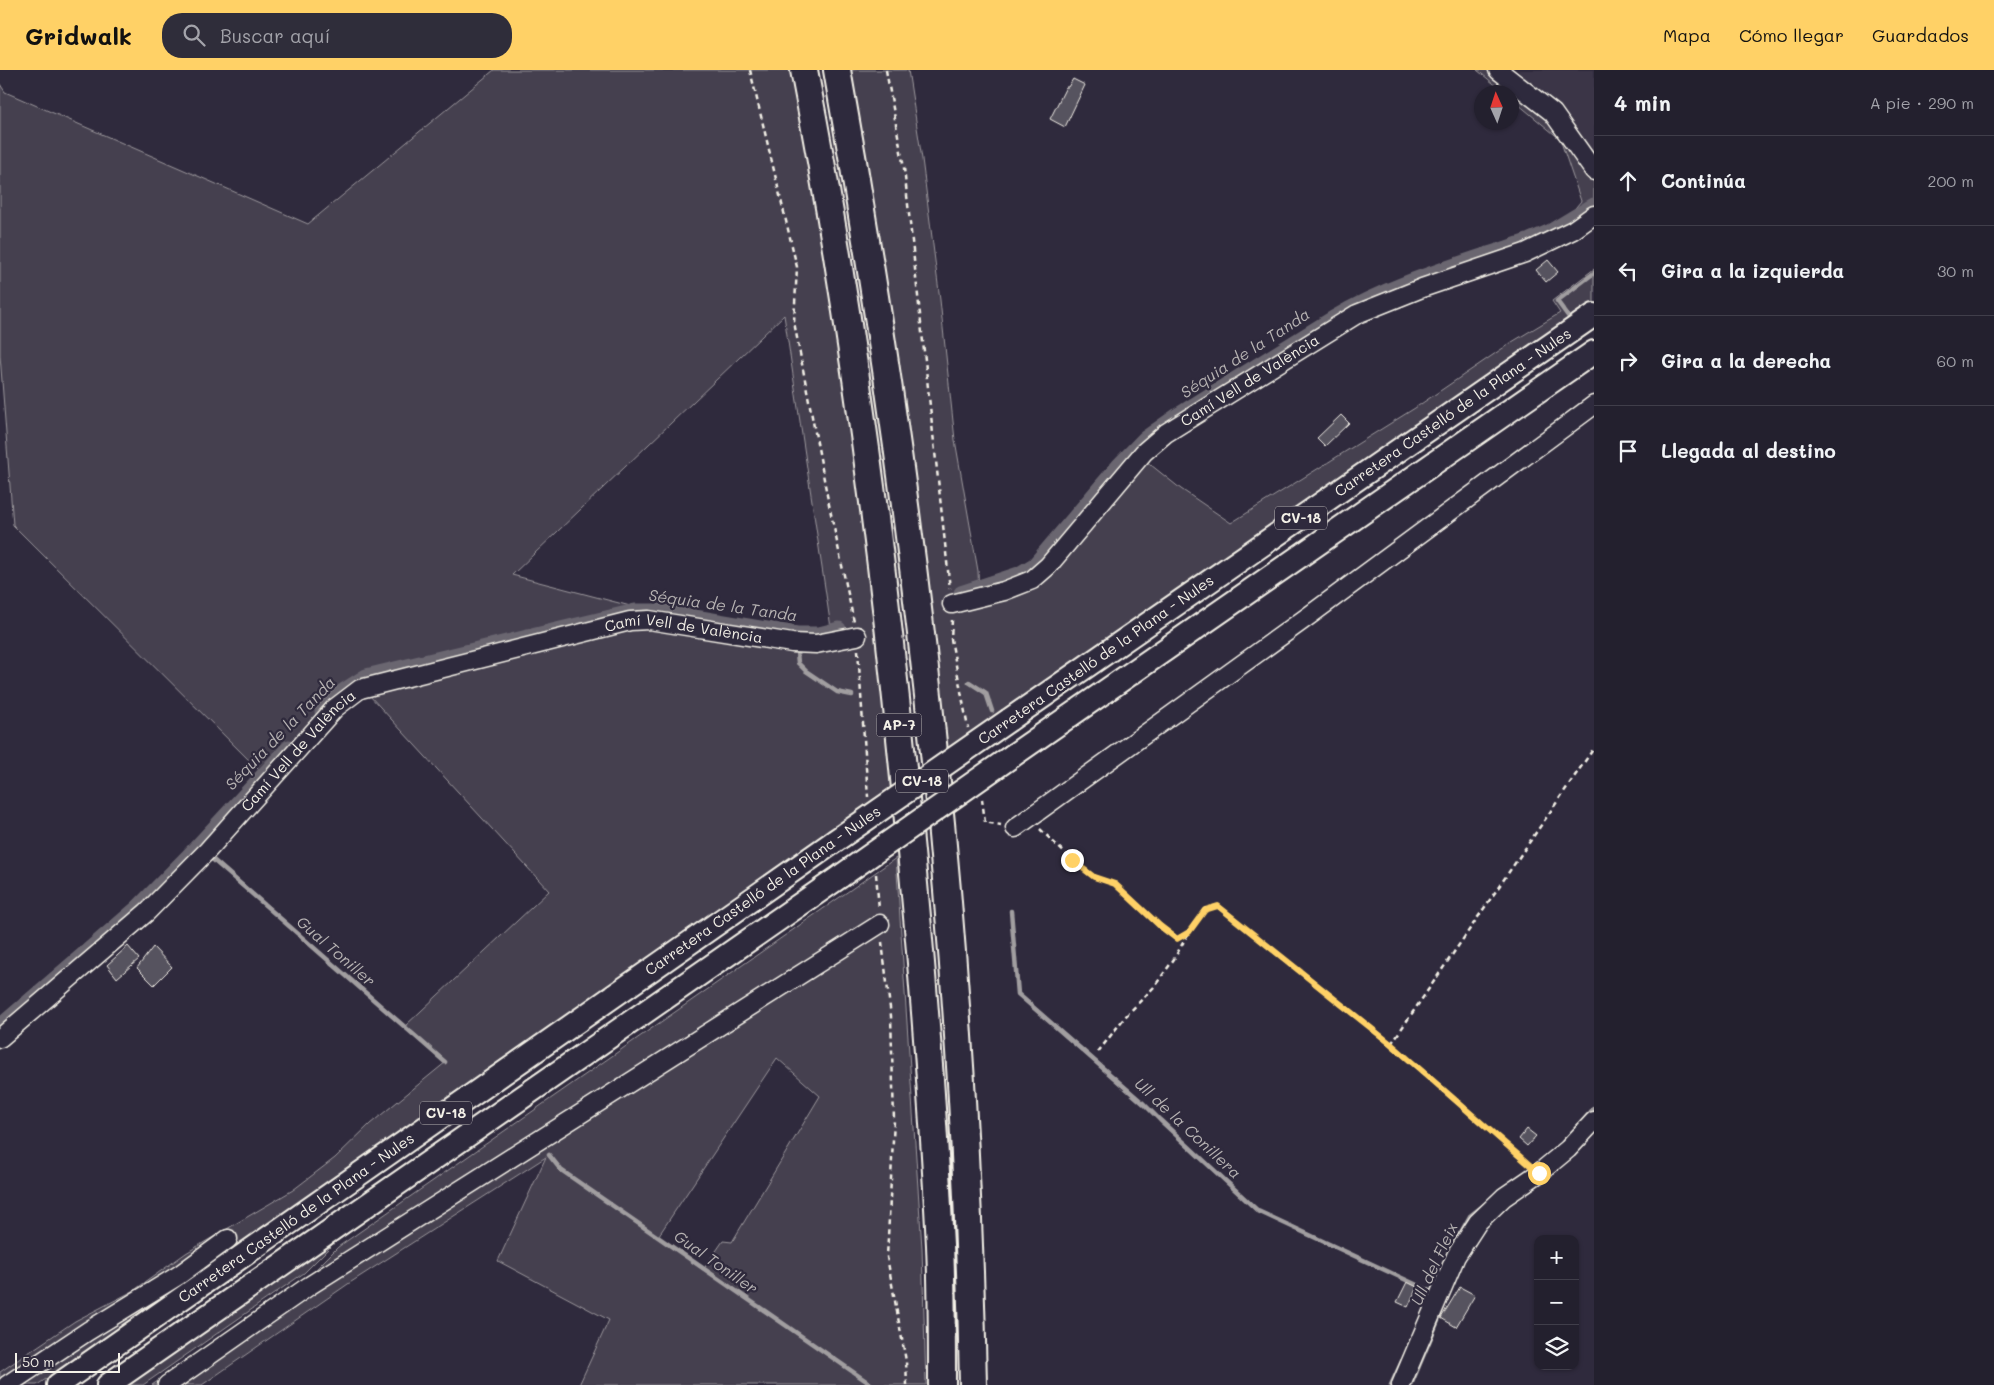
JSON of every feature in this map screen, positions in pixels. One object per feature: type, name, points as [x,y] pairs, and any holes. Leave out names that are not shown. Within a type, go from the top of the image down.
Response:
[{"type":"highway","name":"AP-7","points":[[804,70],[829,200],[876,524],[901,747],[922,960],[940,1248],[942,1385]]},
{"type":"highway","name":"AP-7","points":[[837,70],[861,202],[912,544],[935,753],[952,957],[970,1248],[973,1385]]},
{"type":"main road","name":"Carretera Castelló de la Plana - Nules","points":[[58,1385],[1009,720],[1594,315]]},
{"type":"main road","name":"Carretera Castelló de la Plana - Nules","points":[[108,1385],[1594,352]]},
{"type":"main road","name":"CV-18","points":[[46,1385],[158,1315]]},
{"type":"street","points":[[1498,70],[1553,113],[1594,171]]},
{"type":"street","name":"Camí Vell de València","points":[[952,604],[1004,591],[1032,580],[1048,566],[1144,452],[1166,434],[1357,314],[1422,288],[1526,253],[1573,230],[1594,215]]},
{"type":"street","points":[[1021,823],[1318,609],[1594,405]]},
{"type":"street","name":"Camí Vell de València","points":[[0,1038],[147,912],[208,850],[335,708],[360,689],[630,620],[649,620],[792,643],[816,644],[857,636]]},
{"type":"street","points":[[167,1385],[310,1286],[880,924]]},
{"type":"street","points":[[1402,1385],[1456,1256],[1478,1222],[1504,1198],[1568,1149],[1594,1121]]},
{"type":"street","points":[[8,1385],[88,1331],[179,1275],[228,1240]]},
{"type":"street","points":[[970,1248],[978,1385]]},
{"type":"path","points":[[750,70],[797,267],[794,322],[827,495],[857,636],[869,801]]},
{"type":"path","points":[[886,70],[904,168],[952,604]]},
{"type":"path","points":[[1391,1044],[1594,748]]},
{"type":"path","points":[[1021,823],[1094,877],[1115,884],[1160,926],[1177,939],[1189,932]]},
{"type":"path","points":[[875,867],[891,1016],[894,1120],[887,1256],[906,1361],[907,1385]]},
{"type":"path","points":[[1098,1052],[1125,1017],[1159,980],[1205,910],[1218,906],[1391,1044],[1539,1173]]},
{"type":"shaded area","points":[[494,70],[795,70],[850,401],[898,788],[181,1289],[37,1385],[0,1385],[0,1372],[75,1321],[133,1291],[186,1253],[293,1190],[335,1158],[370,1124],[446,1062],[405,1026],[549,891],[369,695],[360,690],[270,781],[13,525],[0,355],[0,84],[5,92],[308,224]],"holes":[[[784,315],[833,641],[649,619],[638,608],[512,575]]]},
{"type":"shaded area","points":[[845,70],[908,70],[922,159],[940,300],[955,440],[978,571],[979,596],[1032,580],[1141,457],[1181,489],[1231,523],[1415,408],[1512,342],[1560,313],[1552,301],[1594,269],[1594,307],[942,758]]},
{"type":"shaded area","points":[[1477,70],[1497,70],[1516,85],[1495,85]]},
{"type":"shaded area","points":[[1518,70],[1594,70],[1594,180]]},
{"type":"shaded area","points":[[1519,88],[1541,105],[1594,181],[1594,215],[1573,229],[1571,213],[1581,201],[1560,139],[1519,105]]},
{"type":"shaded area","points":[[896,858],[922,1248],[926,1385],[579,1385],[609,1320],[498,1261],[546,1157],[348,1284],[202,1385],[152,1385],[300,1285],[338,1247]],"holes":[[[777,1058],[820,1096],[732,1242],[723,1241],[703,1270],[655,1236],[659,1235]]]},
{"type":"shaded area","points":[[560,1085],[334,1243],[304,1273],[143,1385],[121,1385]]},
{"type":"building","points":[[1073,79],[1085,85],[1065,127],[1050,119],[1066,87],[1068,87]]},
{"type":"building","points":[[1548,260],[1558,272],[1546,282],[1536,270]]},
{"type":"building","points":[[1341,415],[1349,423],[1325,446],[1317,438]]},
{"type":"building","points":[[128,946],[139,959],[117,978],[107,965]]},
{"type":"building","points":[[153,947],[172,967],[154,985],[137,968]]},
{"type":"building","points":[[1527,1129],[1536,1136],[1527,1146],[1519,1139]]},
{"type":"building","points":[[1407,1282],[1417,1287],[1408,1307],[1397,1302]]},
{"type":"building","points":[[1460,1287],[1475,1295],[1456,1327],[1441,1318]]},
{"type":"waterway","name":"Séquia de la Tanda","points":[[961,593],[1019,574],[1034,565],[1118,466],[1145,438],[1176,416],[1333,318],[1356,305],[1404,284],[1551,231],[1594,205]]},
{"type":"waterway","points":[[1568,316],[1557,301],[1594,273]]},
{"type":"waterway","name":"Séquia de la Tanda","points":[[322,712],[338,694],[366,676],[635,611],[659,611],[797,634],[819,634],[839,629]]},
{"type":"waterway","name":"Ull de la Conillera","points":[[797,652],[798,663],[806,671],[837,692],[852,695]]},
{"type":"waterway","name":"Ull de la Conillera","points":[[969,682],[986,693],[992,711]]},
{"type":"waterway","name":"Séquia de la Tanda","points":[[0,1026],[137,908],[289,747]]},
{"type":"waterway","name":"Gual Toniller","points":[[211,858],[445,1062]]},
{"type":"waterway","name":"Ull de la Conillera","points":[[1011,911],[1018,994],[1144,1104],[1258,1211],[1432,1292]]},
{"type":"waterway","name":"Ull del Fleix","points":[[1585,1119],[1594,1108]]},
{"type":"waterway","name":"Gual Toniller","points":[[549,1155],[561,1170],[872,1385]]},
{"type":"waterway","name":"Ull del Fleix","points":[[1459,1236],[1470,1216],[1484,1205]]},
{"type":"waterway","name":"Ull de la Conillera","points":[[1411,1385],[1438,1321]]},
{"type":"waterway","name":"Ull del Fleix","points":[[1391,1385],[1402,1361]]},
{"type":"route","points":[[1072,860],[1094,877],[1115,884],[1160,926],[1177,939],[1189,932],[1205,910],[1218,906],[1391,1044],[1539,1173]]}]
